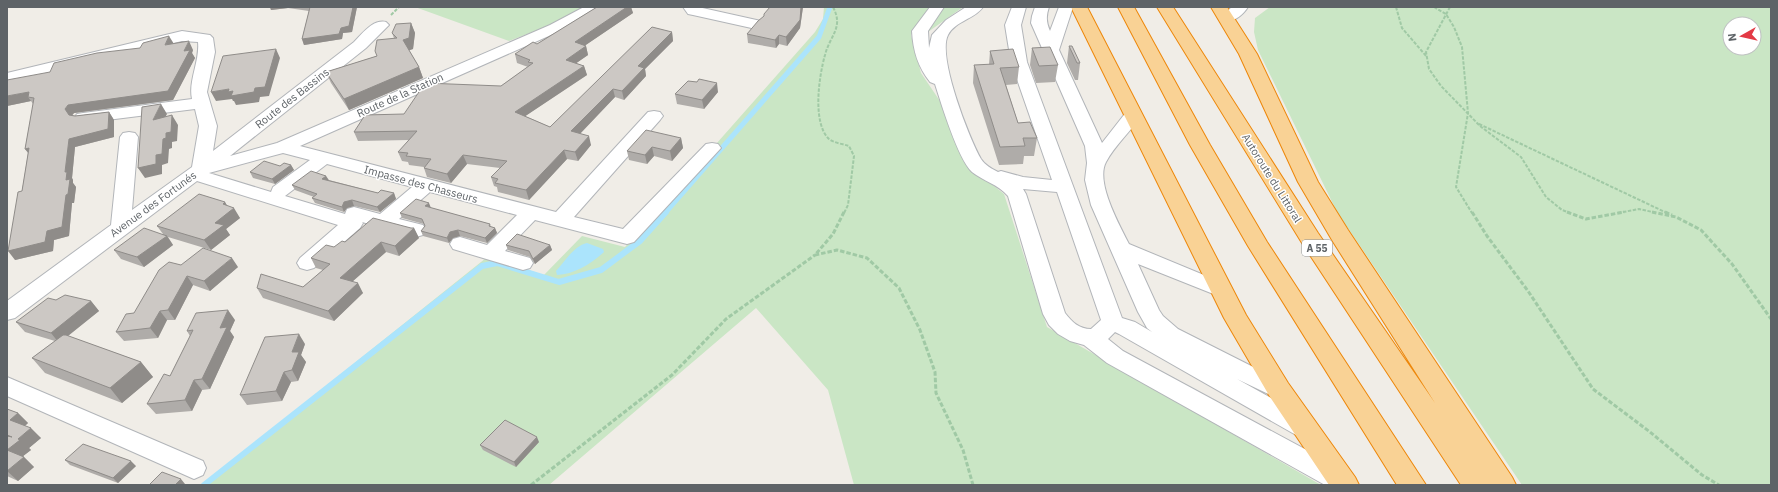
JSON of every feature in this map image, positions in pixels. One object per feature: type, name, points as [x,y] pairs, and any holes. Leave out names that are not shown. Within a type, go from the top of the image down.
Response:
[{"type":"highway","points":[[1079,7],[1236,318],[1279,390],[1344,484]]},
{"type":"highway","points":[[1126,7],[1200,145],[1259,246],[1412,485]]},
{"type":"highway","name":"Autoroute du Littoral","points":[[1165,7],[1310,238],[1476,485]]},
{"type":"highway","points":[[1223,13],[1248,54],[1308,182],[1340,235],[1502,485]]},
{"type":"street","name":"Route de la Station","points":[[197,172],[282,147],[555,28],[595,7]]},
{"type":"street","points":[[690,7],[693,11],[756,24]]},
{"type":"street","points":[[937,7],[920,32],[920,45],[922,55],[932,75],[946,89]]},
{"type":"street","points":[[976,7],[948,26],[940,35],[936,45],[937,64],[975,163],[991,175],[1009,185],[1017,194],[1056,319],[1064,328],[1083,336],[1095,336],[1108,325],[1113,323],[1127,328],[1304,428]]},
{"type":"street","points":[[1019,7],[1013,26],[1018,56],[1063,187],[1113,323]]},
{"type":"street","points":[[1042,7],[1039,16],[1039,23],[1094,146],[1097,156],[1094,180],[1097,193],[1149,312],[1161,328],[1181,342],[1279,390]]},
{"type":"street","points":[[1051,50],[1066,7]]},
{"type":"street","points":[[1223,13],[1240,7]]},
{"type":"street","name":"Route des Bassins","points":[[197,172],[360,45],[381,25]]},
{"type":"street","name":"Avenue des Fortunés","points":[[7,78],[182,36],[205,38],[207,52],[199,92],[208,126],[197,172],[7,312]]},
{"type":"street","points":[[81,118],[202,103]]},
{"type":"street","points":[[1096,163],[1133,114]]},
{"type":"street","points":[[560,220],[654,116]]},
{"type":"street","points":[[122,227],[129,137]]},
{"type":"street","name":"Impasse des Chasseurs","points":[[282,147],[530,213],[627,237],[712,148]]},
{"type":"street","points":[[280,190],[324,158]]},
{"type":"street","points":[[197,172],[353,223],[307,263]]},
{"type":"street","points":[[991,175],[1022,183],[1063,187]]},
{"type":"street","points":[[256,183],[309,199]]},
{"type":"street","points":[[384,221],[426,185]]},
{"type":"street","points":[[354,212],[416,230]]},
{"type":"street","points":[[491,253],[530,213]]},
{"type":"street","points":[[460,244],[523,262]]},
{"type":"street","points":[[1121,249],[1221,290]]},
{"type":"street","points":[[7,298],[28,296]]},
{"type":"street","points":[[1089,336],[1115,357],[1344,484]]},
{"type":"street","points":[[7,386],[194,468]]},
{"type":"path","points":[[531,485],[672,374],[726,319],[815,255],[833,234],[848,205],[854,156],[849,146],[829,139],[820,128],[818,94],[827,49],[839,26],[837,15],[832,7]]},
{"type":"path","points":[[1396,7],[1402,28],[1427,58]]},
{"type":"path","points":[[1434,7],[1446,14],[1454,27],[1462,48],[1468,113],[1456,187],[1487,236],[1528,291],[1593,389],[1650,432],[1702,475],[1719,485]]},
{"type":"path","points":[[1450,7],[1426,52],[1429,69],[1441,86],[1477,122],[1521,157],[1546,197],[1562,210],[1586,219],[1639,209],[1676,218]]},
{"type":"path","points":[[1477,122],[1701,230],[1727,258],[1771,319]]},
{"type":"path","points":[[815,255],[837,250],[868,258],[899,288],[920,330],[935,372],[936,393],[963,450],[973,485]]},
{"type":"green space","points":[[415,7],[585,7],[558,22],[509,41]]},
{"type":"green space","points":[[824,7],[930,7],[911,35],[921,73],[946,110],[968,165],[1004,194],[1047,327],[1321,485],[854,485],[828,390],[756,308],[549,485],[202,485],[491,254],[543,276],[582,236],[625,247],[815,32],[823,19]]},
{"type":"green space","points":[[944,7],[963,7],[928,32]]},
{"type":"green space","points":[[1270,7],[1771,7],[1771,485],[1522,485],[1337,212],[1258,50],[1254,32],[1255,18]]},
{"type":"water","points":[[587,243],[603,249],[604,252],[594,261],[582,268],[570,273],[557,275],[556,271],[570,254],[578,247]]},
{"type":"building","points":[[310,7],[353,7],[349,26],[341,28],[339,34],[302,39]]},
{"type":"building","points":[[597,7],[627,7],[575,42],[586,46],[566,60],[584,66],[515,112],[550,127],[652,27],[672,32],[638,66],[644,68],[622,91],[613,89],[571,131],[589,136],[575,152],[564,150],[526,190],[495,183],[498,179],[491,177],[507,161],[463,155],[447,174],[424,168],[431,159],[406,156],[408,153],[398,152],[417,131],[354,132],[365,115],[404,114],[425,83],[501,86],[533,63],[528,62],[530,60],[515,54],[533,42],[537,44]]},
{"type":"building","points":[[770,7],[801,7],[800,20],[786,37],[779,35],[775,40],[747,34],[764,16]]},
{"type":"building","points":[[411,23],[409,38],[403,40],[419,67],[344,99],[326,72],[377,56],[375,51],[377,40],[397,38],[392,33],[396,24]]},
{"type":"building","points":[[169,36],[165,45],[189,41],[184,51],[190,50],[168,91],[68,105],[65,109],[69,115],[75,116],[109,112],[108,129],[69,139],[65,172],[67,172],[66,180],[70,179],[68,194],[66,195],[62,227],[47,231],[45,242],[8,251],[18,192],[22,191],[29,148],[25,149],[34,98],[28,97],[29,92],[7,96],[7,80],[50,72],[54,63],[97,53],[140,48],[143,43]]},
{"type":"building","points":[[1069,46],[1072,46],[1080,63],[1077,63]]},
{"type":"building","points":[[1050,47],[1058,65],[1039,66],[1032,48]]},
{"type":"building","points":[[276,49],[265,87],[255,88],[254,92],[231,96],[233,91],[228,92],[229,89],[211,92],[223,56]]},
{"type":"building","points":[[1013,49],[1019,67],[1000,68],[1018,123],[1030,122],[1037,138],[1023,138],[1025,146],[1000,147],[974,65],[994,64],[990,51]]},
{"type":"building","points":[[699,79],[717,83],[702,100],[675,94],[688,81],[697,82]]},
{"type":"building","points":[[161,104],[153,120],[172,115],[171,132],[166,133],[166,138],[163,139],[162,154],[156,155],[156,164],[138,168],[142,107]]},
{"type":"building","points":[[646,130],[681,138],[670,151],[652,147],[645,155],[627,151]]},
{"type":"building","points":[[264,161],[280,166],[284,163],[291,165],[272,179],[250,172]]},
{"type":"building","points":[[311,171],[326,176],[322,179],[378,193],[381,190],[394,193],[377,207],[352,200],[344,202],[342,207],[312,198],[317,194],[292,185]]},
{"type":"building","points":[[199,194],[225,202],[223,204],[234,208],[215,223],[224,225],[204,240],[157,226]]},
{"type":"building","points":[[416,199],[429,203],[425,206],[490,224],[489,226],[495,228],[485,238],[458,230],[450,232],[447,238],[421,231],[425,226],[422,219],[400,213]]},
{"type":"building","points":[[373,218],[414,228],[395,246],[381,242],[340,278],[358,283],[328,311],[257,288],[261,274],[303,287],[330,264],[311,258],[326,245],[334,247],[342,241],[345,242]]},
{"type":"building","points":[[144,228],[167,236],[137,257],[114,250]]},
{"type":"building","points":[[517,234],[550,245],[533,259],[529,251],[506,245]]},
{"type":"building","points":[[203,248],[232,258],[204,281],[187,276],[168,310],[160,311],[150,328],[116,332],[126,314],[134,313],[159,270],[169,262],[181,265]]},
{"type":"building","points":[[65,295],[91,301],[51,333],[16,322],[48,298],[56,300]]},
{"type":"building","points":[[228,310],[220,328],[227,327],[202,379],[194,380],[185,400],[147,404],[164,374],[170,376],[193,330],[187,331],[196,313]]},
{"type":"building","points":[[299,334],[292,352],[299,352],[292,370],[284,372],[276,391],[240,395],[265,337]]},
{"type":"building","points":[[63,335],[141,362],[110,388],[32,358]]},
{"type":"building","points":[[7,409],[18,413],[10,420],[31,428],[18,439],[20,440],[7,450],[7,436],[12,437],[7,435]]},
{"type":"building","points":[[505,420],[537,437],[514,462],[480,445]]},
{"type":"building","points":[[83,444],[131,461],[113,478],[65,460]]},
{"type":"building","points":[[7,450],[24,457],[7,471]]},
{"type":"building","points":[[162,472],[181,479],[175,485],[149,485]]},
{"type":"waterway","points":[[665,213],[819,37],[830,7]]},
{"type":"waterway","points":[[204,485],[482,266],[497,263],[559,282],[601,270],[640,241],[666,212]]}]
